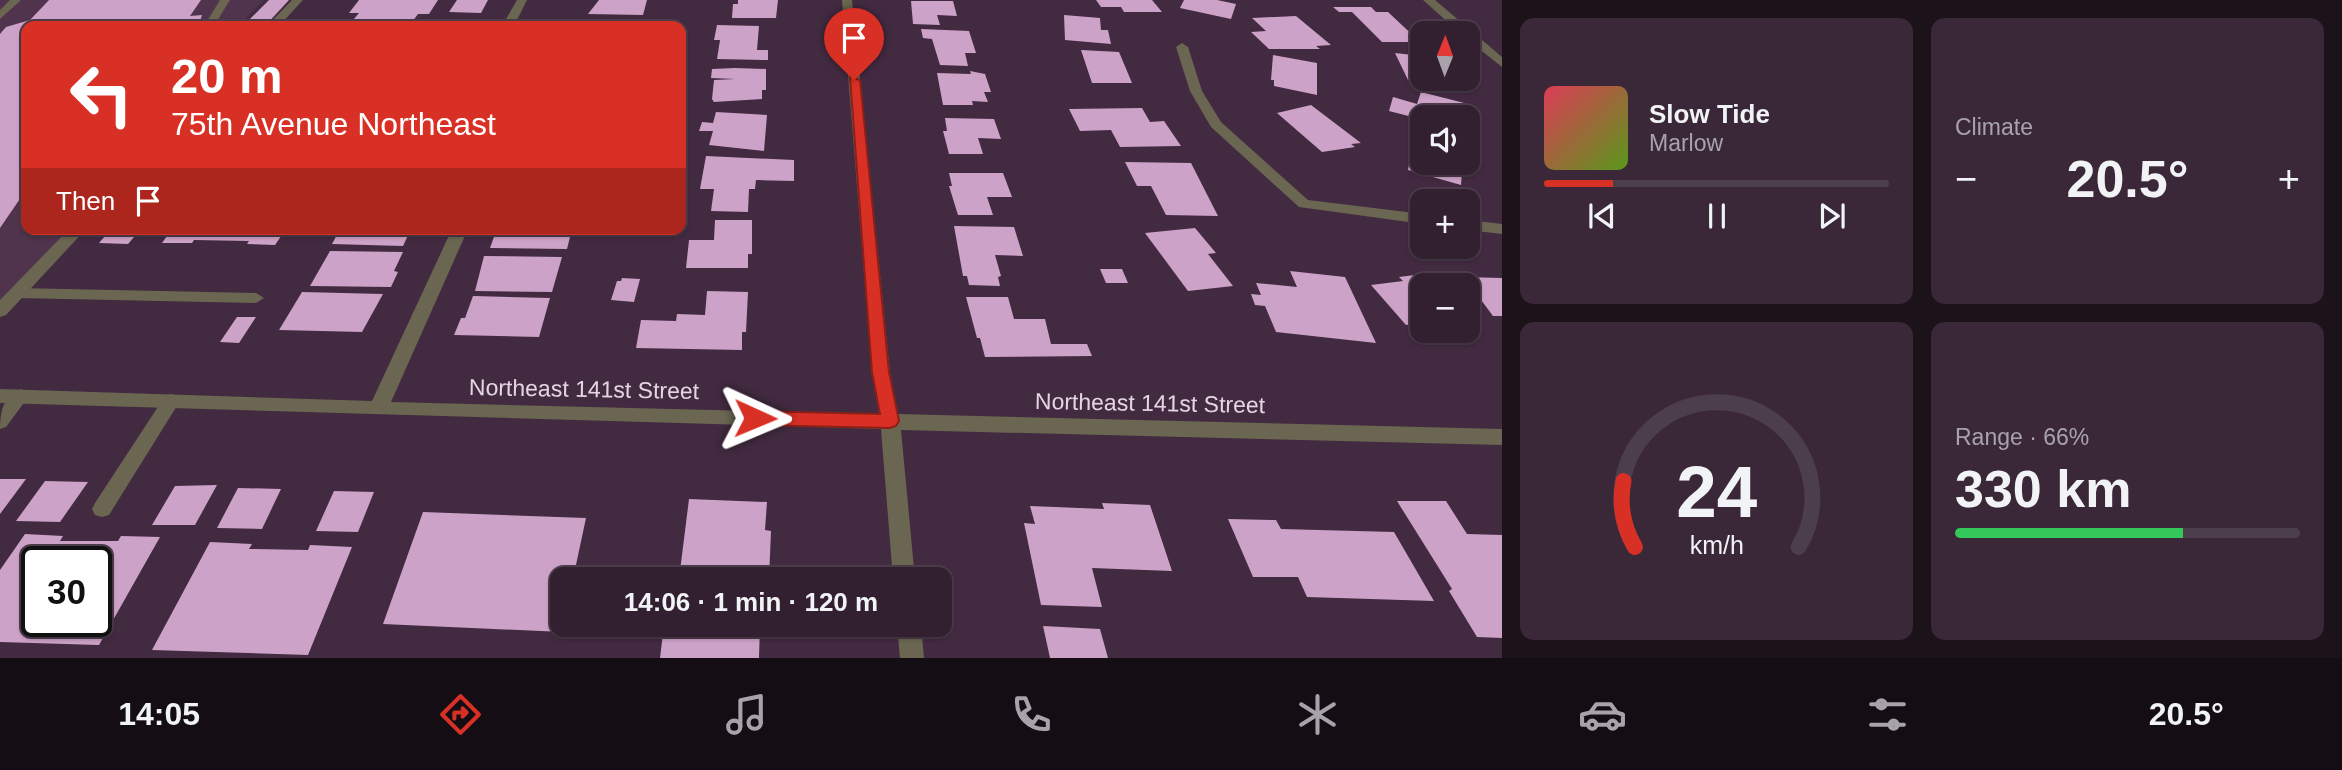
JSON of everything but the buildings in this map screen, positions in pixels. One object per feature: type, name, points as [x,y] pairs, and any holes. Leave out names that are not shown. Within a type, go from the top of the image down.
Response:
[{"type":"street","points":[[278,21],[298,0]]},
{"type":"street","points":[[511,21],[522,0]]},
{"type":"street","points":[[847,0],[881,372],[890,421],[903,567]]},
{"type":"street","points":[[1428,0],[1453,21]]},
{"type":"street","points":[[1480,44],[1502,63]]},
{"type":"street","points":[[1182,47],[1196,91],[1216,124],[1304,204],[1410,217]]},
{"type":"street","points":[[1480,226],[1502,229]]},
{"type":"street","points":[[0,311],[71,235]]},
{"type":"street","points":[[378,409],[457,235]]},
{"type":"street","name":"Northeast 141st Street","points":[[0,396],[378,409],[1502,437]]},
{"type":"street","points":[[909,637],[912,658]]},
{"type":"lane","points":[[0,16],[16,0]]},
{"type":"lane","points":[[212,21],[225,0]]},
{"type":"lane","points":[[17,293],[256,298]]},
{"type":"lane","points":[[0,422],[21,396]]},
{"type":"lane","points":[[102,509],[171,401]]},
{"type":"shaded area","points":[[0,0],[264,0],[243,21],[21,21],[21,235],[71,235],[0,311]]},
{"type":"route","points":[[755,418],[890,421],[881,372],[854,80]]}]
